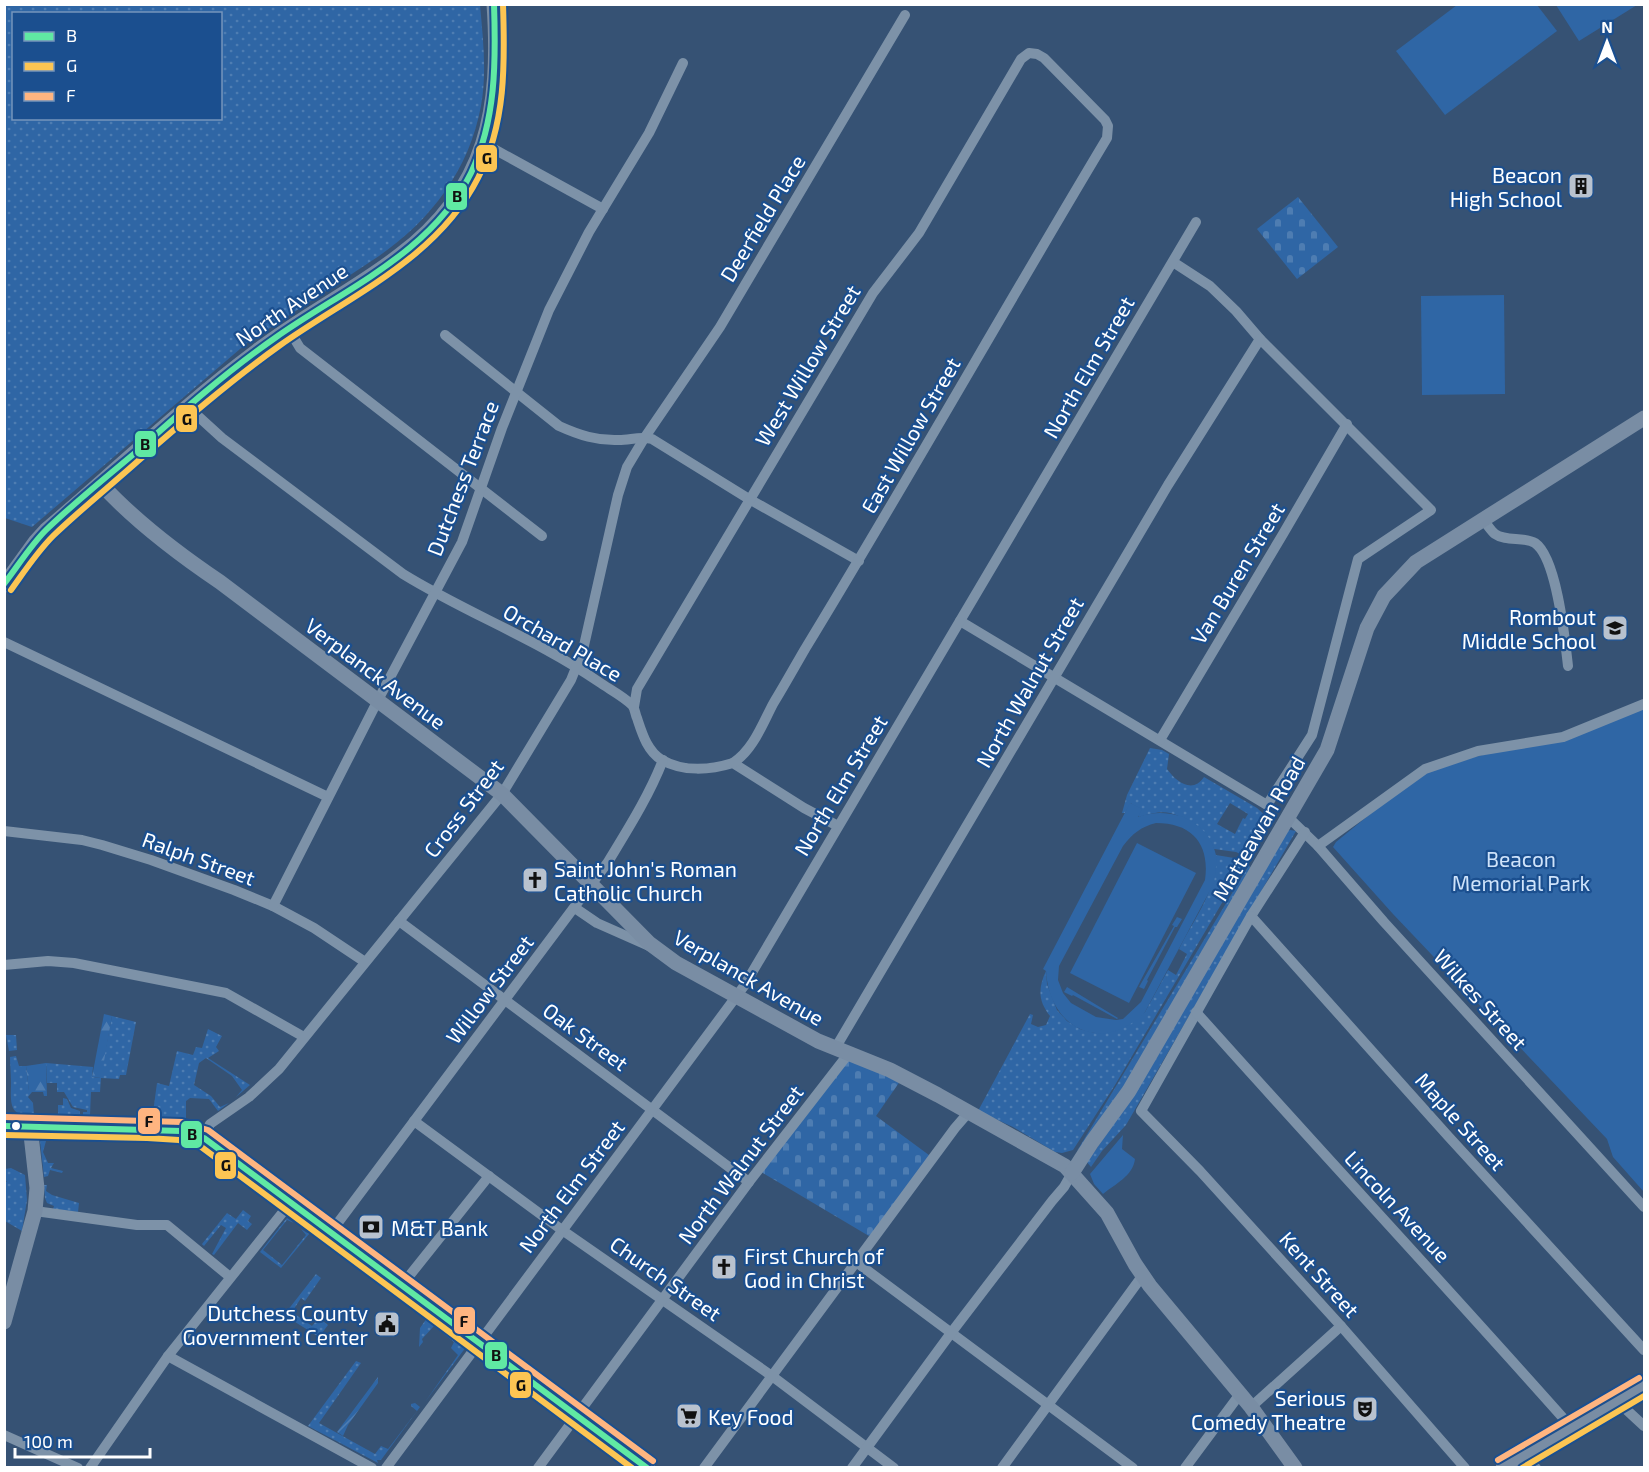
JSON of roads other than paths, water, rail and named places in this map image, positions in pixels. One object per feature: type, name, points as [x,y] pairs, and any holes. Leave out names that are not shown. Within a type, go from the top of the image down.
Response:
[{"type":"street","name":"North Avenue","points":[[4,585],[9,570],[46,530],[188,407],[288,328],[380,270],[419,240],[442,216],[469,176],[490,121],[496,81],[494,4]]},
{"type":"street","name":"Deerfield Place","points":[[645,437],[720,327],[905,15]]},
{"type":"street","name":"West Willow Street","points":[[634,707],[637,689],[749,500],[873,293],[919,233],[1021,59],[1029,53],[1044,58],[1105,120]]},
{"type":"street","name":"Dutchess Terrace","points":[[273,906],[462,542],[501,428],[549,310],[603,209],[649,133],[683,63]]},
{"type":"street","name":"East Willow Street","points":[[733,763],[742,757],[752,744],[790,675],[1107,138],[1108,126],[1105,120]]},
{"type":"street","points":[[483,143],[603,209]]},
{"type":"street","name":"North Elm Street","points":[[386,1467],[737,996],[1196,222]]},
{"type":"street","points":[[960,621],[1267,805],[1312,735],[1358,559],[1431,510],[1210,286],[1173,262]]},
{"type":"street","points":[[288,328],[300,348],[542,536]]},
{"type":"street","points":[[445,335],[559,426],[580,435],[603,440],[645,437],[653,440],[749,500],[859,561]]},
{"type":"street","name":"North Walnut Street","points":[[538,1467],[749,1182],[842,1050],[1168,485],[1260,339]]},
{"type":"street","name":"Orchard Place","points":[[188,407],[222,438],[403,574],[435,594],[577,667],[634,707],[645,741],[653,753],[663,760]]},
{"type":"street","name":"Matteawan Road","points":[[1072,1173],[1129,1091],[1327,750],[1367,628],[1384,596],[1416,562],[1644,418]]},
{"type":"street","name":"Van Buren Street","points":[[1160,741],[1347,424]]},
{"type":"street","name":"Cross Street","points":[[204,1138],[210,1124],[249,1097],[279,1069],[501,794],[572,680],[618,495],[627,467],[645,437]]},
{"type":"street","name":"Verplanck Avenue","points":[[101,484],[123,507],[191,562],[501,794],[656,948],[676,963],[818,1041],[890,1070],[1065,1166],[1107,1214],[1143,1275],[1251,1407],[1295,1467]]},
{"type":"street","points":[[1483,520],[1495,534],[1530,540],[1541,548],[1546,556],[1561,615],[1568,666]]},
{"type":"street","points":[[4,642],[328,797]]},
{"type":"street","points":[[1318,846],[1425,769],[1478,751],[1563,737],[1644,704]]},
{"type":"street","points":[[663,760],[682,767],[701,769],[717,768],[733,763],[804,808],[838,826]]},
{"type":"street","name":"Willow Street","points":[[332,1232],[608,862],[640,807],[663,760]]},
{"type":"street","name":"Wilkes Street","points":[[1288,817],[1318,846],[1384,922],[1644,1207]]},
{"type":"street","name":"Ralph Street","points":[[4,831],[82,840],[161,864],[273,906],[314,928],[365,962]]},
{"type":"street","points":[[1196,1012],[1251,916],[1305,832]]},
{"type":"street","points":[[575,908],[605,927],[656,948]]},
{"type":"street","name":"Maple Street","points":[[1251,916],[1644,1350]]},
{"type":"street","name":"Oak Street","points":[[399,921],[749,1182]]},
{"type":"street","points":[[4,965],[48,961],[74,963],[226,993],[304,1037]]},
{"type":"street","name":"Kent Street","points":[[1196,1012],[1142,1111],[1200,1171],[1341,1326],[1465,1467]]},
{"type":"street","name":"Lincoln Avenue","points":[[1196,1012],[1340,1173],[1443,1282],[1572,1428]]},
{"type":"street","points":[[704,1467],[968,1113]]},
{"type":"street","name":"Church Street","points":[[414,1122],[562,1230],[772,1376],[894,1467]]},
{"type":"street","points":[[4,1126],[147,1128],[181,1131],[204,1138],[648,1467]]},
{"type":"street","points":[[4,1322],[35,1211],[37,1188],[30,1126]]},
{"type":"street","points":[[852,1467],[951,1333],[1064,1187],[1072,1173]]},
{"type":"street","points":[[402,1285],[489,1176]]},
{"type":"street","points":[[90,1467],[168,1356],[291,1202]]},
{"type":"street","points":[[35,1211],[137,1225],[167,1225],[230,1277]]},
{"type":"street","points":[[856,1262],[1132,1467]]},
{"type":"street","points":[[1002,1467],[1143,1275]]},
{"type":"street","points":[[1251,1407],[1341,1326]]},
{"type":"street","points":[[168,1356],[372,1467]]},
{"type":"street","points":[[1503,1467],[1644,1386]]},
{"type":"street","points":[[1185,1467],[1240,1394]]},
{"type":"street","points":[[1617,1401],[1644,1426]]},
{"type":"street","points":[[4,1435],[78,1467]]},
{"type":"street","points":[[1526,1455],[1529,1462],[1536,1467]]},
{"type":"place","name":"Beacon High School","points":[[1581,186]]},
{"type":"place","name":"Rombout Middle School","points":[[1615,628]]},
{"type":"place","name":"Saint John's Roman Catholic Church","points":[[535,880]]},
{"type":"place","name":"M&T Bank","points":[[371,1227]]},
{"type":"place","name":"First Church of God in Christ","points":[[724,1267]]},
{"type":"place","name":"Dutchess County Government Center","points":[[387,1324]]},
{"type":"place","name":"Serious Comedy Theatre","points":[[1365,1409]]},
{"type":"place","name":"Key Food","points":[[689,1416]]},
{"type":"park label","name":"Beacon Memorial Park","points":[[1521,870]]}]
